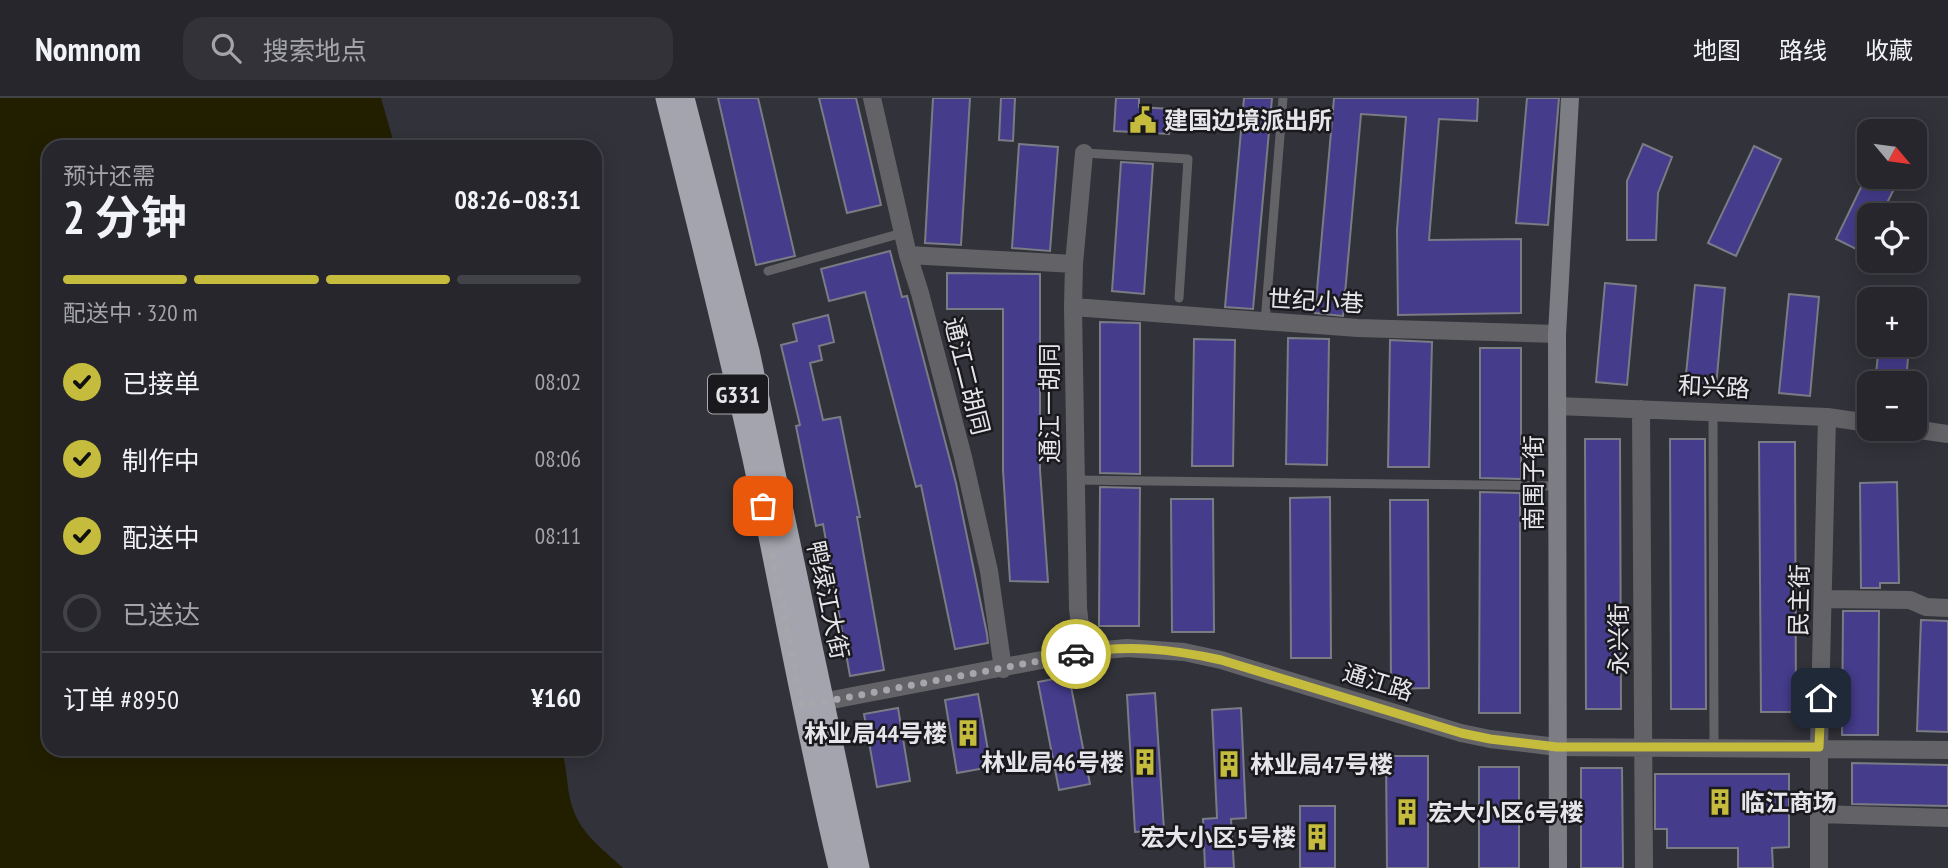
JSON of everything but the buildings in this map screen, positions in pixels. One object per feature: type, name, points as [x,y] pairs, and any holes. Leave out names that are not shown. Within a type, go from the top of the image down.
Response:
[{"type":"highway","name":"鸭绿江大街","points":[[666,98],[813,704],[859,868]]},
{"type":"highway","name":"鸭绿江大街","points":[[684,98],[749,351],[813,704],[839,868]]},
{"type":"street","name":"通江二胡同","points":[[872,98],[902,233],[920,293],[989,571],[1003,668]]},
{"type":"street","name":"南围子街","points":[[1558,868],[1557,334],[1570,98]]},
{"type":"street","name":"通江一胡同","points":[[1083,652],[1077,608],[1073,307],[1084,153]]},
{"type":"street","points":[[908,256],[1074,264]]},
{"type":"street","name":"世纪小巷","points":[[1073,307],[1370,329],[1557,334]]},
{"type":"street","name":"和兴路","points":[[1558,406],[1826,417],[1857,421]]},
{"type":"street","name":"永兴街","points":[[1642,409],[1644,868]]},
{"type":"street","name":"民主街","points":[[1819,868],[1826,417]]},
{"type":"street","points":[[1927,431],[1948,433]]},
{"type":"street","points":[[1824,599],[1910,600],[1926,607],[1948,608]]},
{"type":"street","name":"通江路","points":[[813,704],[1083,652],[1127,648],[1184,652],[1221,660],[1461,733],[1490,739],[1557,747],[1714,746],[1948,750]]},
{"type":"street","points":[[1819,814],[1948,818]]},
{"type":"lane","points":[[1265,322],[1283,98]]},
{"type":"lane","points":[[1084,153],[1188,159],[1179,298]]},
{"type":"lane","points":[[768,271],[902,233]]},
{"type":"lane","points":[[1713,412],[1714,746]]},
{"type":"lane","points":[[1074,480],[1557,486]]},
{"type":"shaded area","points":[[0,98],[381,98],[393,140],[42,140],[42,756],[563,756],[571,802],[577,818],[594,842],[623,868],[0,868]]},
{"type":"way so far","points":[[763,506],[802,706],[1076,654]]},
{"type":"place","name":"建国边境派出所","points":[[1143,120]]},
{"type":"place","name":"林业局44号楼","points":[[968,733]]},
{"type":"place","name":"林业局46号楼","points":[[1145,762]]},
{"type":"place","name":"林业局47号楼","points":[[1229,764]]},
{"type":"place","name":"临江商场","points":[[1720,802]]},
{"type":"place","name":"宏大小区6号楼","points":[[1407,812]]},
{"type":"place","name":"宏大小区5号楼","points":[[1317,837]]},
{"type":"route","points":[[1076,654],[1127,648],[1184,652],[1221,660],[1461,733],[1557,747],[1819,747],[1821,698]]}]
